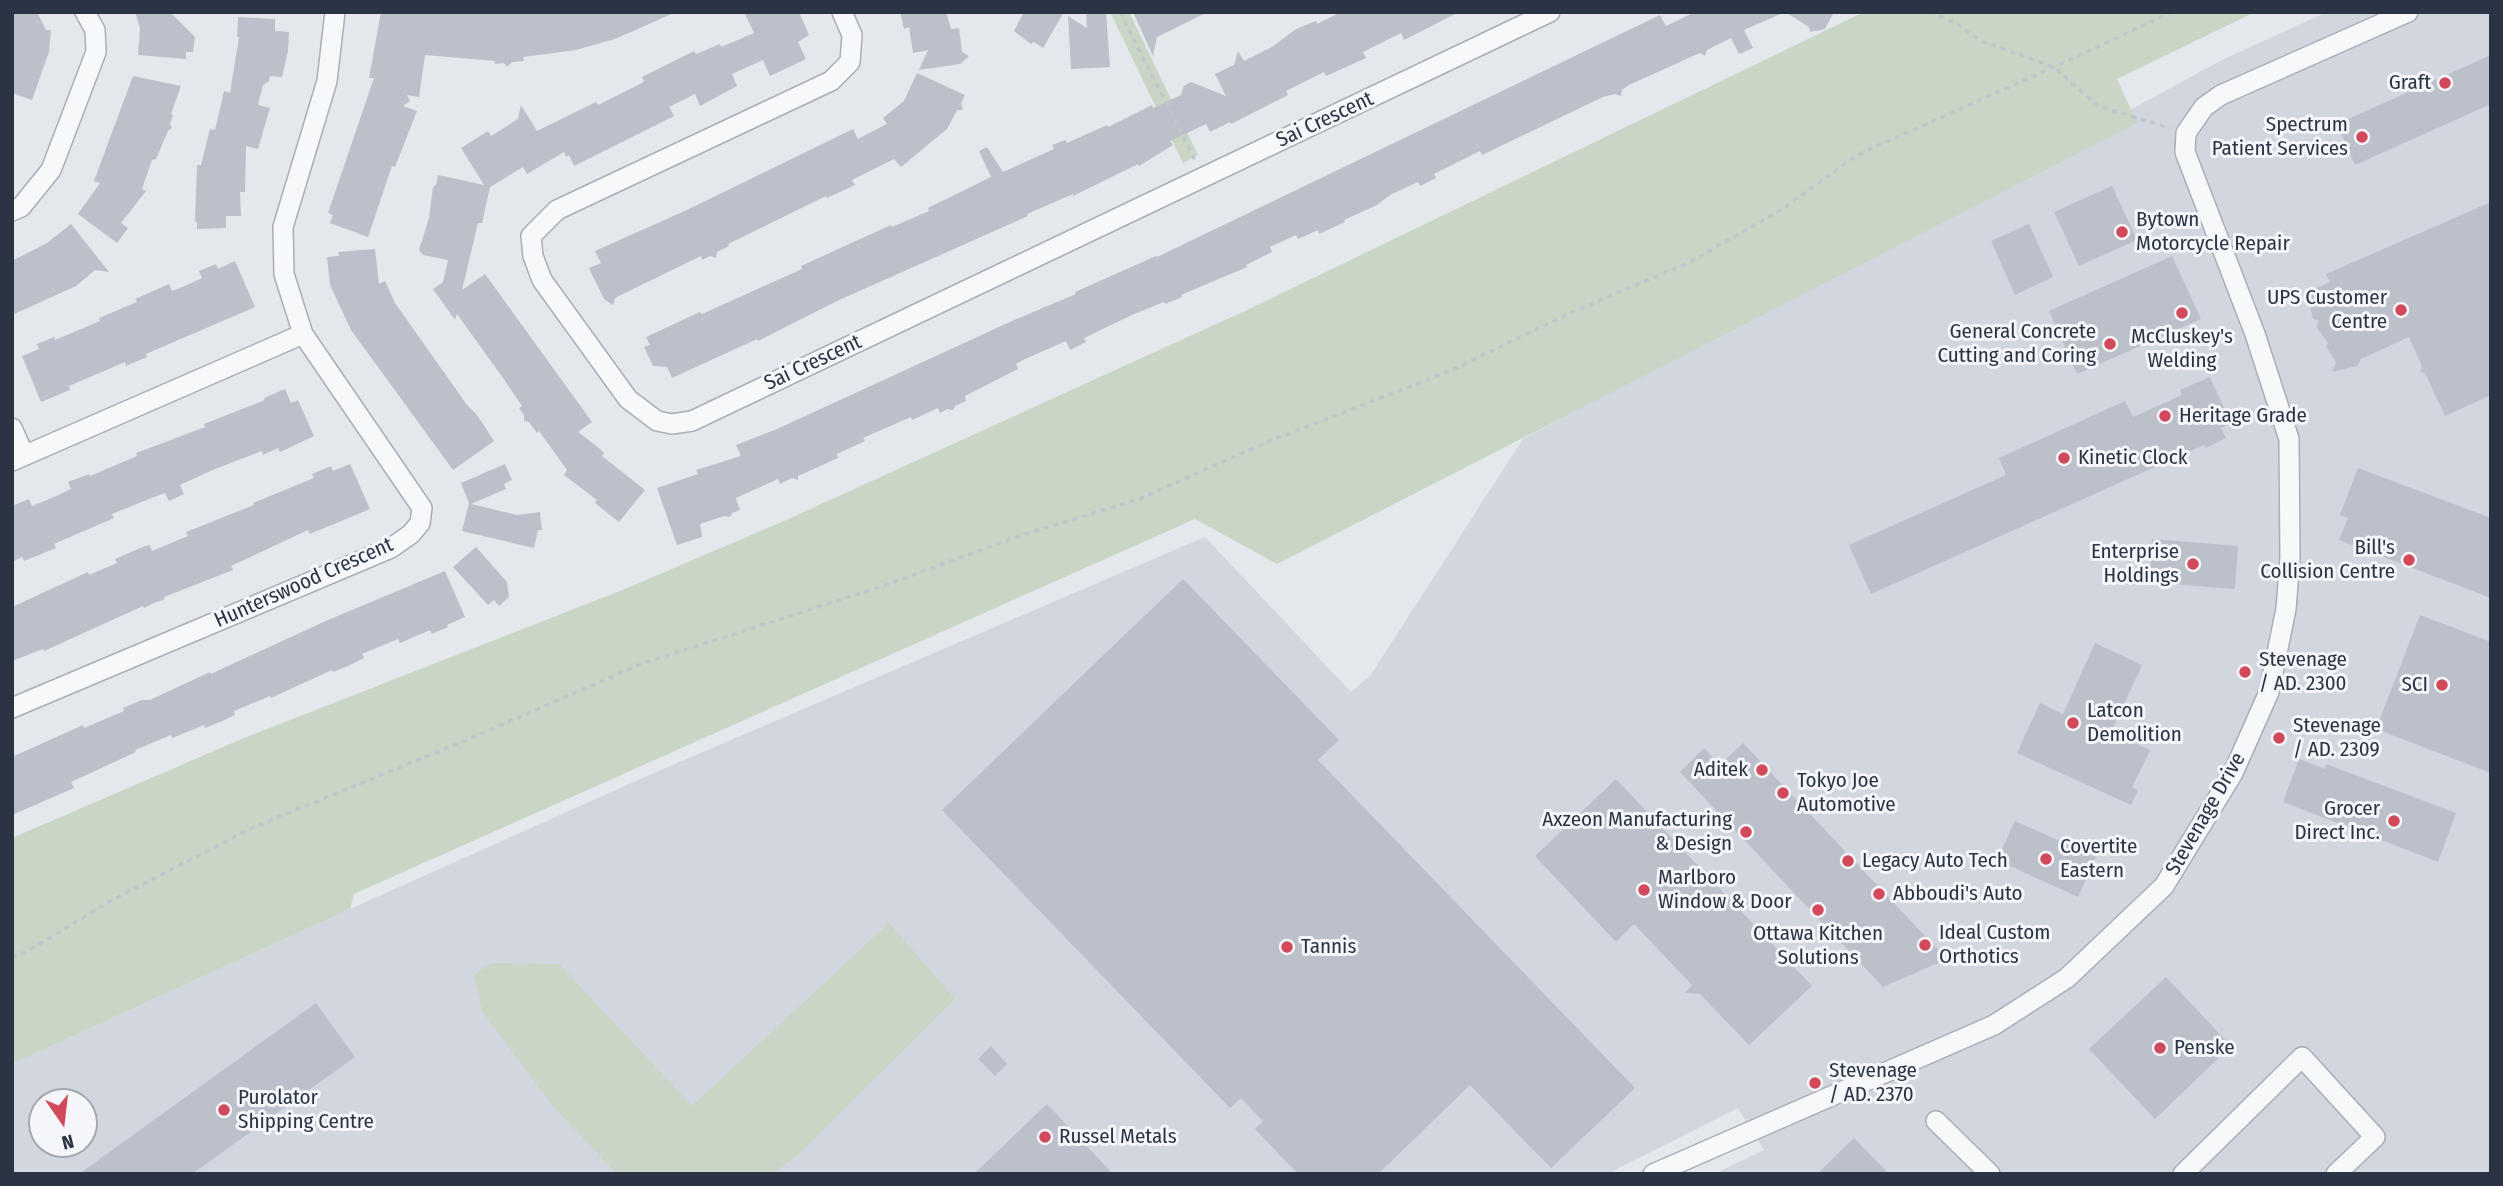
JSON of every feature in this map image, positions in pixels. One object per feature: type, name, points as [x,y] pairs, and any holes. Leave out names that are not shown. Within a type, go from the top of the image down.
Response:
[{"type":"street","points":[[12,211],[21,207],[51,170],[96,52],[95,30],[85,12]]},
{"type":"street","name":"Hunterswood Crescent","points":[[12,708],[391,548],[411,534],[420,523],[422,508],[303,334],[284,274],[283,228],[327,81],[335,12]]},
{"type":"street","name":"Sai Crescent","points":[[842,12],[852,35],[850,62],[831,81],[557,210],[531,236],[533,256],[542,280],[628,399],[657,421],[671,424],[692,421],[1550,12]]},
{"type":"street","points":[[2186,133],[2204,107],[2221,95],[2409,12]]},
{"type":"street","name":"Stevenage Drive","points":[[1653,1174],[1994,1025],[2067,978],[2164,886],[2233,773],[2269,692],[2286,609],[2290,558],[2289,439],[2255,334],[2185,152],[2186,133]]},
{"type":"street","points":[[12,428],[18,458],[303,334]]},
{"type":"street","points":[[2183,1174],[2302,1057],[2375,1137],[2336,1174]]},
{"type":"street","points":[[1937,1121],[1990,1174]]},
{"type":"path","points":[[1120,12],[1203,177]]},
{"type":"path","points":[[1930,12],[1956,23],[1981,41],[2054,67],[2098,106],[2186,133]]},
{"type":"path","points":[[12,957],[114,899],[254,827],[462,742],[641,664],[883,586],[1022,535],[1139,499],[1265,443],[1450,371],[1572,312],[1688,264],[1781,210],[1857,155],[2172,12]]},
{"type":"shaded area","points":[[2327,12],[2491,12],[2491,1174],[1714,1174],[1764,1150],[1738,1108],[1607,1174],[12,1174],[12,1064],[647,776],[1205,537],[1351,692],[1370,676],[1523,439],[2222,60]]},
{"type":"green space","points":[[1110,12],[1129,12],[1198,155],[1183,163]]},
{"type":"green space","points":[[1864,12],[2255,12],[2117,79],[2137,123],[1277,564],[1195,519],[354,894],[350,909],[12,1064],[12,838],[244,738],[625,589],[784,521],[1247,310]]},
{"type":"green space","points":[[889,923],[955,999],[799,1154],[771,1174],[617,1174],[553,1106],[482,1011],[474,975],[491,963],[559,964],[692,1106]]},
{"type":"building","points":[[12,12],[37,12],[46,30],[51,30],[49,52],[32,100],[12,93]]},
{"type":"building","points":[[135,12],[170,12],[195,37],[193,52],[186,52],[186,59],[138,55],[140,28]]},
{"type":"building","points":[[381,12],[676,12],[615,39],[576,50],[523,57],[524,61],[512,62],[507,67],[504,63],[495,64],[495,61],[425,55],[419,97],[407,95],[410,101],[403,106],[417,111],[395,167],[392,166],[368,237],[330,223],[333,215],[328,213],[374,78],[369,78]]},
{"type":"building","points":[[744,12],[799,12],[809,35],[798,42],[806,59],[770,76],[763,60],[732,74],[737,86],[700,106],[695,94],[669,107],[674,116],[574,166],[569,155],[566,157],[564,152],[527,174],[523,167],[490,187],[482,223],[478,223],[462,290],[485,274],[592,422],[578,432],[604,453],[602,456],[645,490],[619,522],[595,503],[597,500],[564,475],[567,470],[539,431],[537,433],[529,422],[524,421],[524,415],[519,408],[522,406],[503,378],[457,314],[455,320],[433,289],[443,282],[448,260],[423,255],[419,250],[429,218],[433,187],[438,175],[484,185],[461,148],[488,131],[491,136],[518,119],[521,105],[537,131],[644,82],[642,77],[694,51],[696,54],[720,44],[721,47],[754,33]]},
{"type":"building","points":[[900,12],[946,12],[951,29],[959,28],[962,52],[969,56],[960,64],[919,70],[928,50],[913,53],[909,27],[904,29]]},
{"type":"building","points":[[1024,12],[1064,12],[1043,48],[1034,42],[1031,44],[1014,31]]},
{"type":"building","points":[[1086,12],[1106,12],[1110,67],[1071,69],[1068,16],[1087,28]]},
{"type":"building","points":[[1133,12],[1208,12],[1157,37],[1153,56]]},
{"type":"building","points":[[1341,12],[1459,12],[1404,40],[1401,33],[1363,52],[1366,58],[1326,76],[1324,72],[1286,91],[1288,95],[1231,124],[1230,122],[1210,132],[1206,124],[1170,141],[1173,145],[1139,166],[1138,164],[1073,196],[1027,214],[1028,216],[837,301],[758,341],[757,339],[672,378],[667,367],[653,366],[644,347],[650,345],[646,337],[802,269],[801,266],[891,225],[892,227],[929,211],[928,208],[991,177],[979,151],[987,147],[1003,172],[1054,149],[1052,145],[1065,140],[1067,143],[1181,95],[1184,86],[1191,82],[1226,96],[1215,74],[1234,65],[1238,51],[1244,61],[1272,47],[1296,29],[1316,21],[1317,24]]},
{"type":"building","points":[[1695,12],[1785,12],[1744,30],[1753,48],[1739,54],[1731,38],[1707,50],[1705,56],[1700,53],[1629,85],[1622,90],[1621,96],[1615,94],[1603,97],[1482,155],[1480,151],[1434,174],[1436,178],[1420,186],[1418,182],[1390,195],[1377,205],[1319,234],[1318,230],[1298,239],[1296,235],[1270,247],[1272,252],[1246,265],[1247,267],[1181,295],[1182,297],[1134,314],[1084,338],[1086,342],[1070,350],[1066,341],[1023,360],[1016,364],[1018,369],[965,396],[966,401],[955,406],[953,410],[947,409],[940,413],[938,408],[912,420],[911,417],[863,438],[865,441],[837,454],[838,458],[798,476],[798,480],[792,478],[780,484],[778,479],[736,498],[740,510],[732,513],[730,517],[724,516],[700,524],[702,537],[677,545],[657,488],[698,474],[696,470],[741,456],[736,445],[777,429],[1157,257],[1660,15],[1666,26]]},
{"type":"building","points":[[1785,12],[1834,12],[1825,29],[1810,32],[1809,27]]},
{"type":"building","points":[[238,17],[275,19],[275,31],[289,32],[288,51],[282,77],[270,76],[269,81],[263,85],[258,105],[270,108],[258,149],[246,146],[245,192],[240,192],[241,216],[226,216],[226,228],[197,229],[197,165],[201,165],[210,129],[215,130],[224,91],[230,93],[239,37]]},
{"type":"building","points":[[2491,55],[2491,104],[2355,165],[2337,124]]},
{"type":"building","points":[[917,73],[965,95],[961,103],[963,110],[957,110],[947,129],[901,167],[894,159],[852,180],[855,185],[827,198],[826,196],[728,244],[729,246],[717,252],[716,258],[710,256],[702,260],[701,256],[615,298],[613,305],[604,299],[589,268],[601,263],[595,251],[689,209],[853,129],[858,139],[887,124],[883,118],[904,101]]},
{"type":"building","points":[[133,76],[181,86],[171,114],[172,128],[168,131],[156,159],[152,160],[142,189],[146,191],[121,223],[128,228],[117,243],[78,214],[100,183],[94,181]]},
{"type":"building","points":[[2112,186],[2137,240],[2079,266],[2054,212]]},
{"type":"building","name":"UPS Customer Centre","points":[[2491,202],[2491,395],[2445,416],[2425,373],[2420,372],[2422,366],[2409,337],[2361,359],[2357,366],[2332,372],[2336,362],[2326,347],[2328,343],[2317,328],[2318,320],[2313,319],[2307,292],[2330,282],[2326,274]]},
{"type":"building","points":[[71,224],[109,272],[95,270],[76,286],[12,315],[12,261],[47,243]]},
{"type":"building","points":[[2029,224],[2053,277],[2015,295],[1991,241]]},
{"type":"building","points":[[375,249],[379,284],[385,281],[395,303],[494,441],[453,470],[351,330],[330,285],[327,257],[339,256],[338,252]]},
{"type":"building","points":[[2172,256],[2201,319],[2077,374],[2049,311]]},
{"type":"building","points":[[235,261],[255,307],[146,354],[147,357],[126,366],[125,362],[69,386],[70,390],[41,402],[22,356],[39,349],[37,344],[54,337],[55,340],[100,321],[99,318],[137,302],[135,299],[169,284],[172,291],[187,285],[202,278],[199,271],[216,264],[218,269]]},
{"type":"building","points":[[2210,377],[2231,423],[2221,428],[2226,438],[2206,448],[2204,445],[1871,594],[1849,545],[2006,475],[1999,458],[2125,401],[2133,417],[2182,395],[2180,390]]},
{"type":"building","points":[[285,389],[291,403],[298,400],[314,436],[280,452],[278,448],[263,455],[262,451],[215,469],[180,485],[184,494],[169,501],[165,493],[149,499],[112,514],[114,518],[54,544],[56,548],[24,561],[22,557],[12,562],[12,506],[29,499],[32,506],[52,498],[71,489],[68,482],[89,474],[90,476],[137,456],[136,453],[205,427],[204,424],[265,400],[264,398]]},
{"type":"building","points":[[350,464],[370,509],[310,534],[308,530],[231,566],[233,570],[164,597],[165,599],[144,608],[143,606],[44,651],[43,649],[12,661],[12,607],[88,572],[89,575],[117,563],[115,559],[145,546],[150,545],[152,551],[188,536],[186,532],[314,478],[312,474],[331,466],[333,471]]},
{"type":"building","points":[[505,464],[512,480],[504,484],[506,489],[471,504],[517,515],[540,512],[542,530],[538,530],[534,548],[462,531],[469,503],[461,483]]},
{"type":"building","points":[[2358,468],[2491,518],[2491,598],[2339,540],[2348,518],[2340,515]]},
{"type":"building","name":"Enterprise Holdings","points":[[2152,539],[2238,546],[2235,589],[2149,582]]},
{"type":"building","points":[[476,547],[507,582],[509,597],[499,606],[494,600],[488,605],[453,567]]},
{"type":"building","points":[[445,571],[465,617],[447,625],[448,627],[432,634],[430,630],[400,643],[398,639],[362,654],[364,658],[348,666],[333,672],[332,670],[271,698],[270,696],[234,711],[235,715],[220,722],[205,728],[204,725],[172,738],[171,735],[135,750],[136,752],[71,782],[74,788],[12,815],[12,757],[83,725],[84,728],[124,711],[123,708],[142,700],[150,700],[210,672],[211,674],[328,620]]},
{"type":"building","name":"Tannis","points":[[1183,579],[1339,740],[1318,760],[1635,1088],[1551,1168],[1470,1085],[1378,1174],[1298,1174],[1255,1129],[1263,1121],[1241,1098],[1230,1108],[942,810]]},
{"type":"building","name":"SCI","points":[[2420,615],[2491,642],[2491,773],[2376,729]]},
{"type":"building","name":"Latcon Demolition","points":[[2095,643],[2142,665],[2111,732],[2150,750],[2132,787],[2138,790],[2131,805],[2017,753],[2040,703],[2063,714]]},
{"type":"building","points":[[1743,743],[1947,959],[1883,987],[1680,772],[1704,748],[1720,765]]},
{"type":"building","points":[[2299,759],[2325,769],[2326,764],[2456,813],[2438,862],[2283,802]]},
{"type":"building","name":"Marlboro Window & Door","points":[[1616,779],[1812,986],[1749,1045],[1700,994],[1685,993],[1692,985],[1634,924],[1616,942],[1535,856]]},
{"type":"building","name":"Covertite Eastern","points":[[2015,821],[2096,857],[2078,897],[1997,860]]},
{"type":"building","name":"Penske","points":[[2166,977],[2231,1046],[2155,1119],[2089,1049]]},
{"type":"building","name":"Purolator Shipping Centre","points":[[316,1003],[355,1057],[192,1174],[79,1174]]},
{"type":"building","points":[[991,1046],[1007,1064],[995,1076],[978,1059]]},
{"type":"building","name":"Russel Metals","points":[[1047,1104],[1113,1174],[974,1174]]},
{"type":"building","points":[[1854,1138],[1889,1174],[1817,1174]]},
{"type":"place","name":"Graft","points":[[2445,83]]},
{"type":"place","name":"Spectrum Patient Services","points":[[2362,137]]},
{"type":"place","name":"Bytown Motorcycle Repair","points":[[2122,232]]},
{"type":"place","name":"UPS Customer Centre","points":[[2401,310]]},
{"type":"place","name":"McCluskey's Welding","points":[[2182,313]]},
{"type":"place","name":"General Concrete Cutting and Coring","points":[[2110,344]]},
{"type":"place","name":"Heritage Grade","points":[[2165,416]]},
{"type":"place","name":"Kinetic Clock","points":[[2064,458]]},
{"type":"place","name":"Bill's Collision Centre","points":[[2409,560]]},
{"type":"place","name":"Enterprise Holdings","points":[[2193,564]]},
{"type":"place","name":"Stevenage / AD. 2300","points":[[2245,672]]},
{"type":"place","name":"SCI","points":[[2442,685]]},
{"type":"place","name":"Latcon Demolition","points":[[2073,723]]},
{"type":"place","name":"Stevenage / AD. 2309","points":[[2279,738]]},
{"type":"place","name":"Aditek","points":[[1762,770]]},
{"type":"place","name":"Tokyo Joe Automotive","points":[[1783,793]]},
{"type":"place","name":"Grocer Direct Inc.","points":[[2394,821]]},
{"type":"place","name":"Axzeon Manufacturing & Design","points":[[1746,832]]},
{"type":"place","name":"Covertite Eastern","points":[[2046,859]]},
{"type":"place","name":"Legacy Auto Tech","points":[[1848,861]]},
{"type":"place","name":"Marlboro Window & Door","points":[[1644,890]]},
{"type":"place","name":"Abboudi's Auto","points":[[1879,894]]},
{"type":"place","name":"Ottawa Kitchen Solutions","points":[[1818,910]]},
{"type":"place","name":"Ideal Custom Orthotics","points":[[1925,945]]},
{"type":"place","name":"Tannis","points":[[1287,947]]},
{"type":"place","name":"Penske","points":[[2160,1048]]},
{"type":"place","name":"Stevenage / AD. 2370","points":[[1815,1083]]},
{"type":"place","name":"Purolator Shipping Centre","points":[[224,1110]]},
{"type":"place","name":"Russel Metals","points":[[1045,1137]]}]
